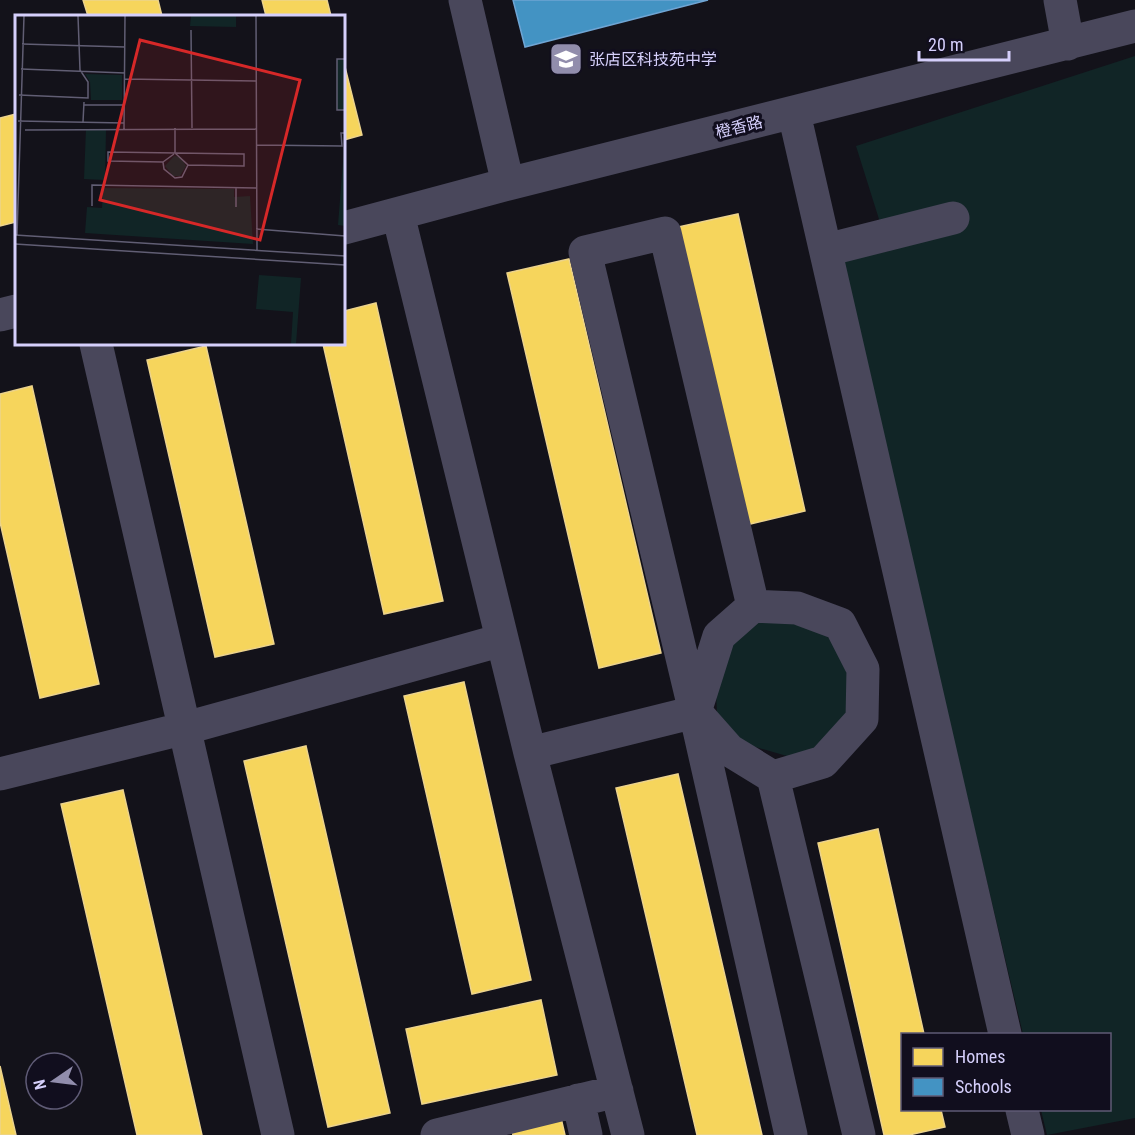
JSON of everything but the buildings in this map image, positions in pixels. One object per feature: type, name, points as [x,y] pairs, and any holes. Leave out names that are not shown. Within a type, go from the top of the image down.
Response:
[{"type":"street","points":[[465,0],[508,184]]},
{"type":"street","points":[[1060,0],[1068,44]]},
{"type":"street","name":"橙香路","points":[[345,228],[508,184],[1135,26]]},
{"type":"street","points":[[794,113],[1005,1033]]},
{"type":"street","points":[[398,214],[530,753],[628,1135]]},
{"type":"street","points":[[826,250],[953,218]]},
{"type":"street","points":[[753,606],[665,233],[585,252],[695,712],[791,1135]]},
{"type":"street","points":[[0,315],[15,311]]},
{"type":"street","points":[[96,345],[278,1135]]},
{"type":"street","points":[[695,712],[718,636],[753,606],[797,608],[840,624],[863,669],[862,719],[823,762],[773,777]]},
{"type":"street","points":[[0,774],[186,728],[502,640]]},
{"type":"street","points":[[530,753],[695,712]]},
{"type":"street","points":[[695,712],[729,750],[773,777],[859,1135]]},
{"type":"street","points":[[453,1133],[617,1091]]},
{"type":"street","points":[[578,1100],[586,1135]]},
{"type":"street","points":[[1022,1111],[1028,1135]]},
{"type":"green space","points":[[1135,56],[1135,1118],[1047,1135],[1041,1111],[1111,1111],[1111,1033],[1023,1033],[840,261],[889,251],[856,146]]},
{"type":"green space","points":[[763,619],[807,623],[838,644],[852,690],[849,720],[823,745],[797,759],[735,741],[717,714],[715,668],[738,637]]},
{"type":"place","name":"张店区科技苑中学","points":[[566,59]]}]
